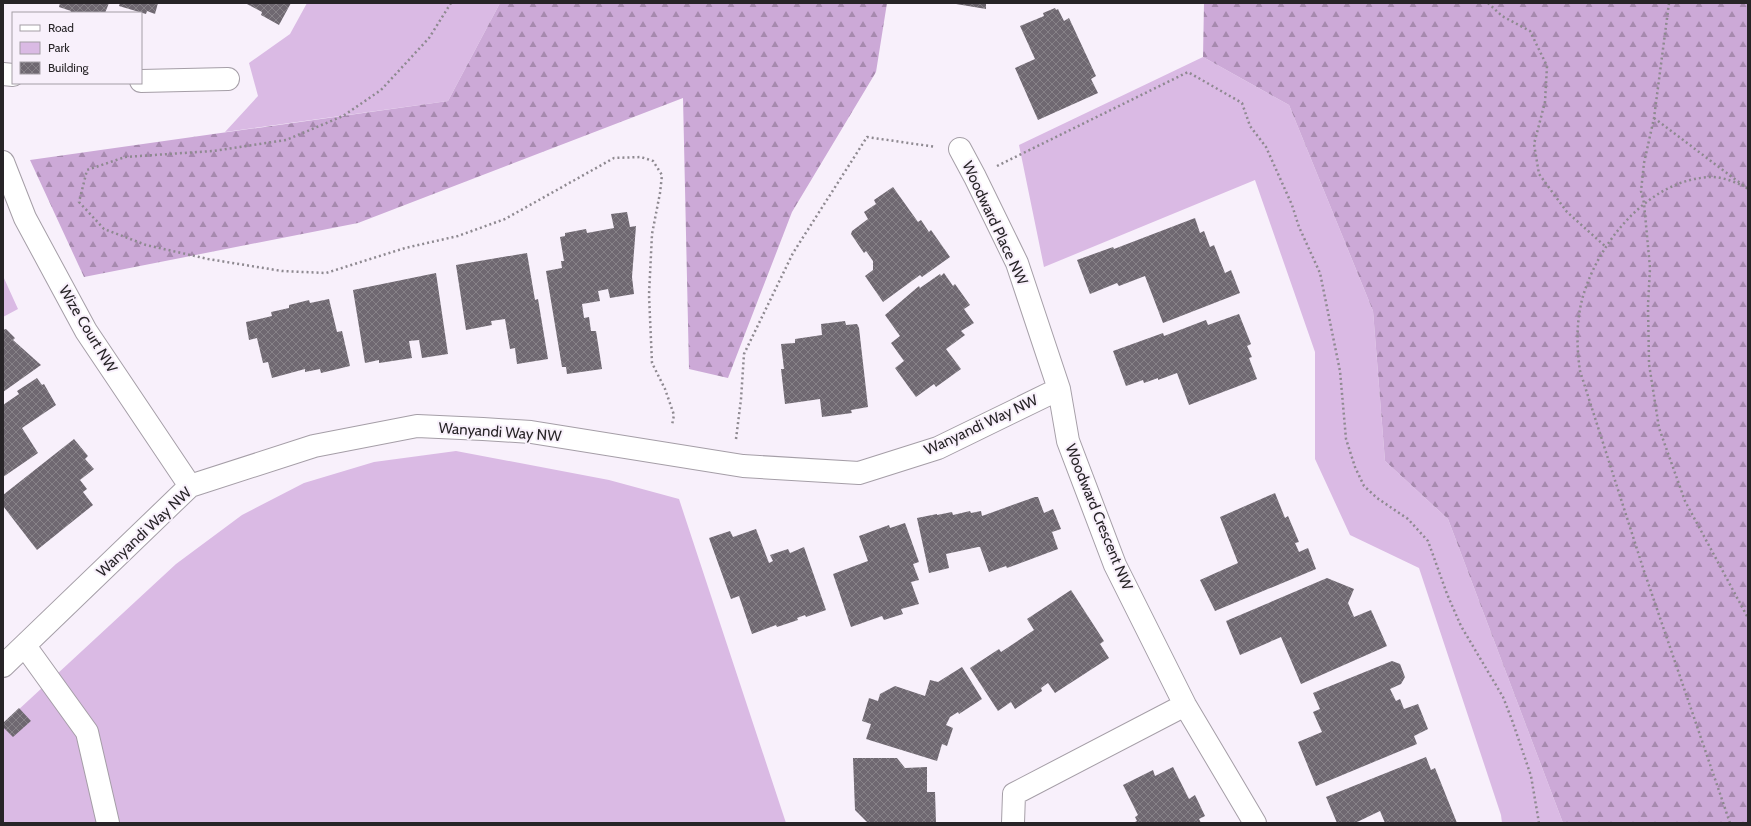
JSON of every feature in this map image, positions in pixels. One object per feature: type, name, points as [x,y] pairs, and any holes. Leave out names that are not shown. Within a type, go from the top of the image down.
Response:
[{"type":"street","points":[[142,81],[228,79]]},
{"type":"street","name":"Woodward Place NW","points":[[960,149],[975,176],[1017,263],[1059,389]]},
{"type":"street","name":"Wize Court NW","points":[[3,162],[26,218],[86,331],[190,486]]},
{"type":"street","name":"Wanyandi Way NW","points":[[3,666],[190,486],[314,446],[417,426],[531,432],[743,466],[859,472],[938,448],[1059,389]]},
{"type":"street","name":"Woodward Crescent NW","points":[[1059,389],[1068,441],[1115,565],[1185,705],[1254,823]]},
{"type":"street","points":[[25,646],[88,732],[108,823]]},
{"type":"street","points":[[1013,823],[1014,794],[1185,705]]},
{"type":"path","points":[[451,3],[429,38],[381,90],[343,116],[286,140],[213,151],[125,157],[88,170],[79,202],[104,229],[146,245],[208,259],[282,271],[326,273],[405,248],[458,236],[505,219],[614,158],[641,157],[653,161],[662,175],[652,234],[649,295],[652,363],[665,389],[674,415],[672,425]]},
{"type":"path","points":[[1488,3],[1502,16],[1530,31],[1547,66],[1545,102],[1534,144],[1539,174],[1567,212],[1606,247]]},
{"type":"path","points":[[1669,3],[1654,118],[1644,163],[1641,191],[1644,203],[1650,268],[1648,305],[1649,364],[1660,428],[1685,501],[1748,618]]},
{"type":"path","points":[[975,176],[1188,72],[1242,104],[1250,126],[1266,147],[1320,273],[1340,371],[1346,439],[1355,467],[1364,486],[1377,498],[1408,519],[1428,541],[1447,594],[1461,626],[1502,697],[1512,720],[1531,776],[1540,823]]},
{"type":"path","points":[[1654,118],[1748,189]]},
{"type":"path","points":[[736,439],[741,399],[744,354],[793,254],[867,137],[960,149]]},
{"type":"path","points":[[1730,823],[1628,520],[1580,371],[1577,351],[1580,310],[1585,288],[1594,267],[1606,247],[1644,203],[1663,192],[1694,179],[1713,177],[1729,180],[1744,186]]},
{"type":"green space","points":[[307,3],[500,3],[448,101],[225,132],[258,96],[249,63],[290,34]]},
{"type":"green space","points":[[500,3],[887,3],[876,72],[792,212],[728,378],[689,369],[683,98],[358,223],[84,277],[30,160],[448,101]]},
{"type":"green space","points":[[1204,3],[1748,3],[1748,823],[1563,823],[1448,519],[1385,461],[1373,311],[1289,105],[1203,57]]},
{"type":"green space","points":[[1203,57],[1289,105],[1373,311],[1385,461],[1448,519],[1563,823],[1502,823],[1501,815],[1419,568],[1350,535],[1315,459],[1315,352],[1255,180],[1044,267],[1019,145]]},
{"type":"green space","points":[[3,276],[18,309],[3,317]]},
{"type":"green space","points":[[456,451],[609,480],[679,499],[786,823],[3,823],[3,724],[176,564],[242,515],[304,483],[374,462]]},
{"type":"building","points":[[60,3],[109,3],[105,12],[70,12],[59,7]]},
{"type":"building","points":[[120,3],[158,3],[155,14],[147,11],[146,14],[119,6]]},
{"type":"building","points":[[245,3],[291,3],[279,25],[261,15],[262,12]]},
{"type":"building","points":[[950,3],[986,3],[986,9]]},
{"type":"building","points":[[1055,8],[1056,10],[1058,9],[1064,21],[1069,18],[1096,76],[1091,79],[1098,93],[1038,120],[1015,68],[1035,59],[1020,26],[1044,16],[1043,13]]},
{"type":"building","points":[[893,187],[918,222],[921,220],[929,232],[931,230],[950,257],[922,277],[920,275],[883,302],[865,276],[873,270],[873,261],[866,251],[864,253],[851,234],[852,231],[868,219],[864,212],[876,204],[874,200]]},
{"type":"building","points":[[627,212],[630,227],[636,226],[632,277],[634,294],[610,298],[608,289],[598,291],[600,301],[582,304],[584,318],[589,317],[591,331],[596,331],[602,369],[567,374],[566,367],[562,367],[546,271],[562,268],[561,261],[564,261],[560,237],[565,236],[565,233],[586,229],[587,233],[614,228],[611,214]]},
{"type":"building","points":[[1195,218],[1200,233],[1204,231],[1210,247],[1214,245],[1225,273],[1231,270],[1240,293],[1163,323],[1145,276],[1119,286],[1117,283],[1090,294],[1077,260],[1113,247],[1114,249]]},
{"type":"building","points":[[527,253],[535,300],[538,299],[548,359],[517,364],[515,348],[510,349],[505,319],[491,321],[492,325],[466,330],[456,265]]},
{"type":"building","points":[[436,273],[448,354],[422,358],[419,340],[409,341],[412,358],[379,363],[379,360],[365,363],[353,290]]},
{"type":"building","points":[[944,273],[953,286],[955,284],[970,305],[964,309],[974,323],[961,331],[965,335],[946,349],[961,369],[936,387],[934,384],[916,397],[895,368],[904,361],[891,343],[900,336],[885,315],[919,286],[920,288],[940,274],[941,276]]},
{"type":"building","points":[[329,299],[337,332],[342,331],[350,366],[321,373],[320,369],[305,372],[305,369],[272,378],[268,362],[263,363],[257,338],[249,340],[246,322],[272,316],[271,312],[289,308],[289,305],[309,300],[310,303]]},
{"type":"building","points":[[1239,314],[1251,344],[1247,346],[1252,357],[1249,358],[1257,379],[1189,405],[1177,373],[1158,380],[1158,378],[1144,383],[1143,380],[1126,386],[1113,351],[1163,333],[1164,336],[1206,320],[1208,325]]},
{"type":"building","points":[[845,321],[846,325],[857,324],[859,328],[868,407],[851,410],[852,413],[822,417],[820,399],[785,404],[781,369],[784,369],[781,344],[795,343],[795,339],[822,335],[821,324]]},
{"type":"building","points":[[6,329],[15,338],[13,340],[41,365],[3,392],[3,330]]},
{"type":"building","points":[[37,378],[42,385],[44,384],[56,405],[22,428],[38,453],[3,477],[3,405],[19,394],[17,391]]},
{"type":"building","points":[[74,439],[88,456],[85,459],[94,469],[80,480],[87,489],[83,492],[93,505],[37,550],[3,506],[3,495]]},
{"type":"building","points":[[1275,493],[1285,518],[1288,516],[1299,542],[1295,543],[1299,552],[1308,548],[1316,569],[1215,611],[1200,580],[1238,563],[1220,517]]},
{"type":"building","points":[[1038,497],[1044,513],[1053,509],[1061,529],[1052,532],[1058,549],[1007,568],[1006,566],[989,572],[980,547],[978,547],[946,554],[949,568],[929,573],[917,518],[952,512],[953,515],[970,511],[971,513],[981,511],[982,516]]},
{"type":"building","points":[[905,523],[919,562],[913,564],[919,580],[911,582],[919,604],[901,609],[903,614],[884,620],[882,616],[851,627],[833,574],[868,561],[859,536],[889,525],[890,528]]},
{"type":"building","points":[[756,529],[769,563],[773,561],[770,555],[788,549],[790,553],[804,547],[826,610],[806,617],[805,615],[797,618],[798,620],[777,627],[776,625],[752,634],[739,596],[731,599],[709,538],[730,531],[733,537]]},
{"type":"building","points":[[1327,578],[1354,589],[1348,603],[1354,617],[1371,610],[1387,646],[1301,684],[1281,637],[1240,655],[1226,621]]},
{"type":"building","points":[[1071,590],[1104,641],[1100,644],[1109,658],[1055,693],[1048,683],[1041,688],[1042,691],[1015,709],[1011,702],[998,711],[970,668],[999,649],[1001,652],[1034,630],[1027,619]]},
{"type":"building","points":[[1392,661],[1400,664],[1405,677],[1401,684],[1390,689],[1396,701],[1400,699],[1404,709],[1418,704],[1428,729],[1414,736],[1417,744],[1316,786],[1298,742],[1322,732],[1313,712],[1320,709],[1313,693]]},
{"type":"building","points":[[962,667],[982,699],[959,714],[958,712],[950,717],[946,725],[953,728],[947,746],[942,744],[937,761],[866,739],[871,724],[862,721],[869,698],[878,701],[880,694],[895,686],[925,696],[930,680],[938,682]]},
{"type":"building","points":[[19,708],[31,721],[13,737],[3,727],[3,723]]},
{"type":"building","points":[[1426,757],[1431,770],[1435,768],[1457,823],[1385,823],[1380,811],[1355,823],[1337,823],[1326,797]]},
{"type":"building","points":[[853,758],[897,758],[905,768],[927,767],[927,792],[935,792],[936,823],[868,823],[855,810]]},
{"type":"building","points":[[1173,767],[1189,799],[1195,795],[1205,816],[1199,819],[1201,823],[1133,823],[1137,821],[1135,817],[1138,815],[1123,785],[1153,770],[1155,776]]}]
